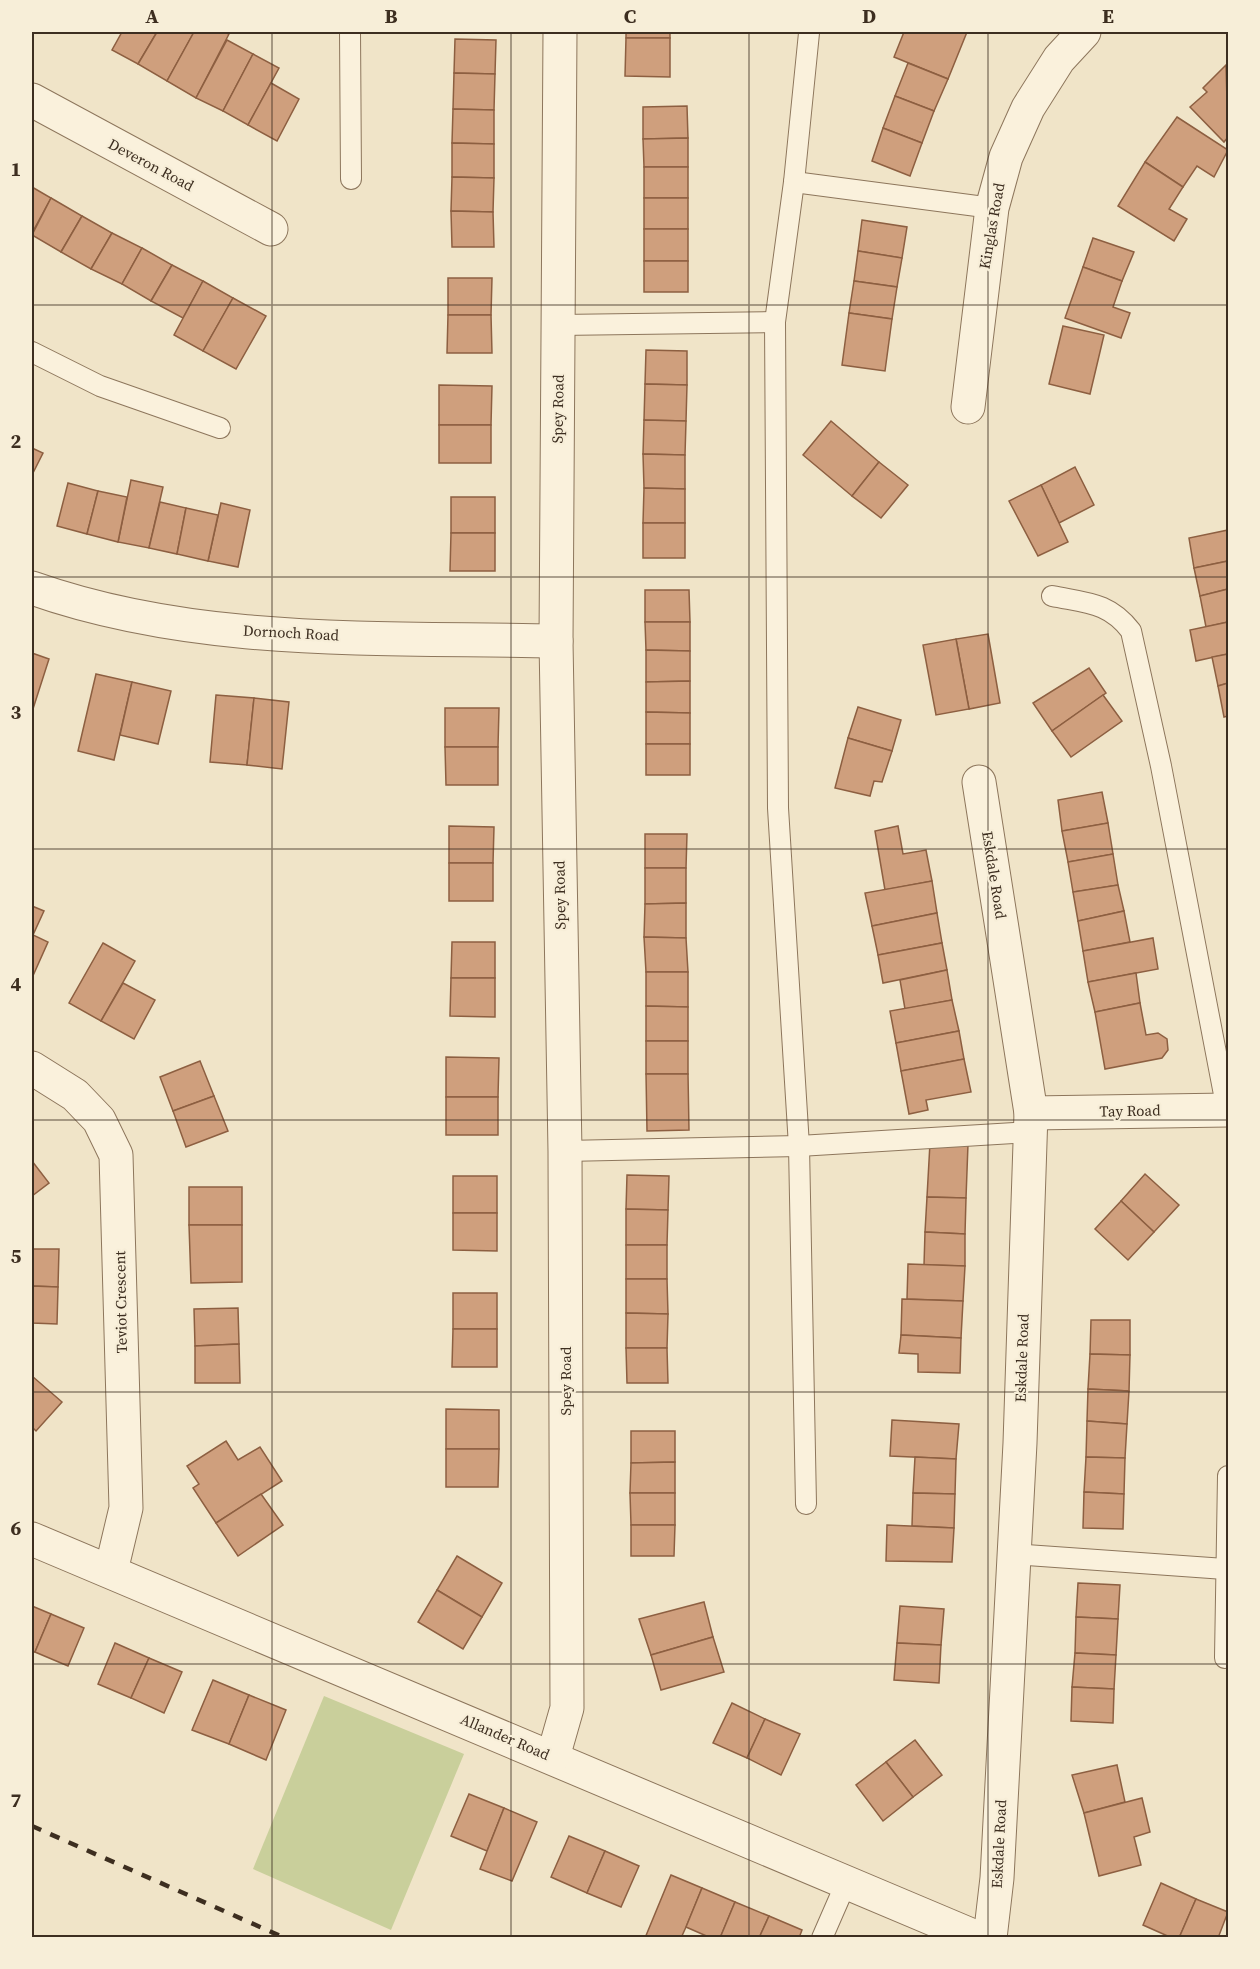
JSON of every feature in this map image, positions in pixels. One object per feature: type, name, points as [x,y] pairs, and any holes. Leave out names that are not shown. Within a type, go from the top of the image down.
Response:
[{"type":"street","name":"Spey Road","points":[[553,1757],[567,1708],[565,1151],[556,641],[560,32]]},
{"type":"street","name":"Kinglas Road","points":[[968,407],[992,208],[1006,157],[1028,108],[1059,59],[1084,32]]},
{"type":"street","name":"Deveron Road","points":[[32,100],[271,229]]},
{"type":"street","name":"Dornoch Road","points":[[32,588],[68,601],[172,623],[266,634],[556,641]]},
{"type":"street","name":"Eskdale Road","points":[[979,782],[1031,1123],[1020,1443],[997,1878],[990,1938]]},
{"type":"street","name":"Teviot Crescent","points":[[32,1068],[75,1095],[99,1120],[116,1155],[126,1508],[111,1571]]},
{"type":"street","name":"Tay Road","points":[[1031,1123],[1228,1110]]},
{"type":"street","name":"Allander Road","points":[[32,1539],[978,1938]]},
{"type":"lane","points":[[350,32],[351,179]]},
{"type":"lane","points":[[806,1504],[799,1146],[778,808],[775,322],[794,182],[809,33]]},
{"type":"lane","points":[[794,182],[992,208]]},
{"type":"lane","points":[[559,325],[775,322]]},
{"type":"lane","points":[[32,352],[100,386],[220,428]]},
{"type":"lane","points":[[1052,596],[1107,607],[1122,619],[1131,631],[1161,766],[1228,1110]]},
{"type":"lane","points":[[565,1151],[799,1146],[1031,1123]]},
{"type":"lane","points":[[1225,1658],[1228,1476]]},
{"type":"lane","points":[[1013,1554],[1225,1569]]},
{"type":"lane","points":[[822,1938],[846,1883]]},
{"type":"green space","points":[[324,1696],[464,1754],[391,1930],[253,1869]]},
{"type":"building","points":[[122,32],[157,32],[138,64],[112,50]]},
{"type":"building","points":[[157,32],[194,32],[167,81],[138,64]]},
{"type":"building","points":[[194,32],[229,34],[196,98],[167,81]]},
{"type":"building","points":[[626,32],[670,32],[670,38],[626,38]]},
{"type":"building","points":[[904,32],[967,32],[948,79],[894,57]]},
{"type":"building","points":[[626,38],[670,38],[670,77],[625,76]]},
{"type":"building","points":[[455,39],[496,40],[495,74],[454,73]]},
{"type":"building","points":[[227,40],[253,54],[223,111],[196,98]]},
{"type":"building","points":[[253,54],[279,68],[248,125],[223,111]]},
{"type":"building","points":[[908,63],[948,79],[934,111],[895,96]]},
{"type":"building","points":[[1226,65],[1228,137],[1224,142],[1190,107],[1207,92],[1203,88]]},
{"type":"building","points":[[454,73],[495,74],[494,110],[453,109]]},
{"type":"building","points":[[271,83],[299,99],[277,141],[248,125]]},
{"type":"building","points":[[895,96],[934,111],[922,143],[883,128]]},
{"type":"building","points":[[687,106],[688,138],[643,139],[643,107]]},
{"type":"building","points":[[453,109],[494,110],[494,144],[452,143]]},
{"type":"building","points":[[1177,117],[1228,150],[1214,177],[1197,166],[1183,187],[1145,162]]},
{"type":"building","points":[[883,128],[922,143],[910,176],[872,161]]},
{"type":"building","points":[[688,138],[688,167],[644,167],[643,139]]},
{"type":"building","points":[[452,143],[494,144],[494,178],[452,177]]},
{"type":"building","points":[[1145,162],[1183,187],[1169,209],[1187,219],[1174,241],[1118,206]]},
{"type":"building","points":[[644,167],[688,167],[688,198],[644,198]]},
{"type":"building","points":[[452,177],[494,178],[493,212],[451,211]]},
{"type":"building","points":[[32,187],[51,198],[32,233]]},
{"type":"building","points":[[51,198],[82,216],[61,252],[32,235]]},
{"type":"building","points":[[644,198],[688,198],[688,229],[644,229]]},
{"type":"building","points":[[451,211],[493,212],[494,247],[452,247]]},
{"type":"building","points":[[82,216],[112,233],[91,269],[61,252]]},
{"type":"building","points":[[862,220],[907,227],[902,258],[858,251]]},
{"type":"building","points":[[644,229],[688,229],[688,261],[644,261]]},
{"type":"building","points":[[112,233],[142,248],[122,284],[91,269]]},
{"type":"building","points":[[1093,238],[1134,252],[1122,281],[1083,267]]},
{"type":"building","points":[[142,248],[172,265],[151,301],[122,284]]},
{"type":"building","points":[[858,251],[902,258],[897,287],[854,281]]},
{"type":"building","points":[[644,261],[688,261],[688,292],[644,292]]},
{"type":"building","points":[[172,265],[203,281],[183,318],[151,301]]},
{"type":"building","points":[[1083,267],[1122,281],[1113,307],[1130,313],[1121,338],[1065,318]]},
{"type":"building","points":[[448,278],[492,278],[491,315],[448,315]]},
{"type":"building","points":[[203,281],[233,298],[203,351],[174,335]]},
{"type":"building","points":[[854,281],[897,287],[892,319],[849,313]]},
{"type":"building","points":[[233,298],[266,316],[236,369],[203,351]]},
{"type":"building","points":[[849,313],[892,319],[885,371],[842,365]]},
{"type":"building","points":[[448,315],[491,315],[492,353],[447,353]]},
{"type":"building","points":[[1063,326],[1104,335],[1090,394],[1049,384]]},
{"type":"building","points":[[646,350],[687,351],[687,385],[645,384]]},
{"type":"building","points":[[645,384],[687,385],[686,421],[644,420]]},
{"type":"building","points":[[439,385],[492,386],[491,425],[439,425]]},
{"type":"building","points":[[644,420],[686,421],[685,455],[643,454]]},
{"type":"building","points":[[831,421],[879,462],[852,496],[803,455]]},
{"type":"building","points":[[439,425],[491,425],[491,463],[439,463]]},
{"type":"building","points":[[32,448],[43,453],[32,475]]},
{"type":"building","points":[[643,454],[685,455],[685,489],[644,488]]},
{"type":"building","points":[[879,462],[908,485],[881,518],[852,496]]},
{"type":"building","points":[[1075,467],[1094,505],[1059,523],[1041,485]]},
{"type":"building","points":[[131,480],[163,487],[149,548],[118,542]]},
{"type":"building","points":[[68,483],[98,491],[87,534],[57,526]]},
{"type":"building","points":[[1041,485],[1068,542],[1038,556],[1009,501]]},
{"type":"building","points":[[644,488],[685,489],[685,523],[643,523]]},
{"type":"building","points":[[98,491],[127,497],[118,542],[87,534]]},
{"type":"building","points":[[451,497],[495,497],[495,533],[451,533]]},
{"type":"building","points":[[160,502],[186,508],[177,554],[149,548]]},
{"type":"building","points":[[221,503],[250,510],[238,567],[208,561]]},
{"type":"building","points":[[186,508],[218,515],[208,561],[177,554]]},
{"type":"building","points":[[643,523],[685,523],[685,558],[643,558]]},
{"type":"building","points":[[1228,530],[1228,561],[1194,568],[1189,538]]},
{"type":"building","points":[[451,533],[495,533],[495,571],[450,571]]},
{"type":"building","points":[[1228,561],[1228,589],[1200,596],[1194,568]]},
{"type":"building","points":[[1228,589],[1228,622],[1206,627],[1200,596]]},
{"type":"building","points":[[645,590],[689,590],[690,622],[645,622]]},
{"type":"building","points":[[645,622],[690,622],[690,651],[646,650]]},
{"type":"building","points":[[1228,622],[1228,654],[1196,661],[1190,630]]},
{"type":"building","points":[[988,634],[1000,703],[969,709],[956,639]]},
{"type":"building","points":[[956,639],[969,709],[936,715],[923,645]]},
{"type":"building","points":[[646,650],[690,651],[690,681],[646,682]]},
{"type":"building","points":[[32,653],[49,659],[32,712]]},
{"type":"building","points":[[1228,654],[1228,683],[1218,686],[1212,657]]},
{"type":"building","points":[[1089,668],[1106,693],[1052,731],[1033,703]]},
{"type":"building","points":[[96,674],[132,682],[114,760],[78,751]]},
{"type":"building","points":[[690,681],[690,713],[646,712],[646,682]]},
{"type":"building","points":[[132,682],[171,691],[158,744],[120,735]]},
{"type":"building","points":[[1228,683],[1228,716],[1224,717],[1218,686]]},
{"type":"building","points":[[216,695],[254,698],[247,765],[210,762]]},
{"type":"building","points":[[1103,695],[1122,721],[1071,757],[1052,731]]},
{"type":"building","points":[[254,698],[289,702],[282,769],[247,765]]},
{"type":"building","points":[[858,707],[901,720],[892,751],[848,738]]},
{"type":"building","points":[[445,708],[499,708],[498,747],[445,747]]},
{"type":"building","points":[[646,712],[690,713],[690,744],[646,744]]},
{"type":"building","points":[[848,738],[892,751],[882,782],[874,781],[870,796],[835,788]]},
{"type":"building","points":[[646,744],[690,744],[690,775],[646,775]]},
{"type":"building","points":[[445,747],[498,747],[498,785],[446,785]]},
{"type":"building","points":[[1102,792],[1108,823],[1062,831],[1058,800]]},
{"type":"building","points":[[1108,823],[1113,854],[1068,862],[1062,831]]},
{"type":"building","points":[[449,826],[494,827],[493,863],[449,863]]},
{"type":"building","points":[[898,826],[903,854],[926,850],[932,881],[885,890],[875,831]]},
{"type":"building","points":[[645,834],[687,834],[686,868],[645,868]]},
{"type":"building","points":[[1113,854],[1118,885],[1073,892],[1068,862]]},
{"type":"building","points":[[449,863],[493,863],[493,901],[449,901]]},
{"type":"building","points":[[645,868],[686,868],[686,903],[645,904]]},
{"type":"building","points":[[932,881],[937,913],[872,926],[865,893]]},
{"type":"building","points":[[1118,885],[1124,911],[1078,921],[1073,892]]},
{"type":"building","points":[[686,903],[686,938],[644,937],[645,904]]},
{"type":"building","points":[[32,906],[44,911],[33,935],[48,942],[32,978]]},
{"type":"building","points":[[1124,911],[1130,942],[1083,951],[1078,921]]},
{"type":"building","points":[[937,913],[942,943],[878,955],[872,926]]},
{"type":"building","points":[[644,937],[686,938],[688,972],[646,972]]},
{"type":"building","points":[[1153,938],[1158,969],[1088,982],[1083,951]]},
{"type":"building","points":[[452,942],[495,942],[495,978],[451,978]]},
{"type":"building","points":[[103,943],[135,961],[101,1021],[69,1003]]},
{"type":"building","points":[[942,943],[947,970],[883,983],[878,955]]},
{"type":"building","points":[[947,970],[952,1000],[905,1009],[900,980]]},
{"type":"building","points":[[646,972],[688,972],[688,1007],[646,1006]]},
{"type":"building","points":[[1136,973],[1140,1003],[1095,1012],[1088,982]]},
{"type":"building","points":[[451,978],[495,978],[495,1017],[450,1016]]},
{"type":"building","points":[[123,983],[155,1000],[134,1039],[101,1021]]},
{"type":"building","points":[[952,1000],[959,1031],[896,1043],[890,1011]]},
{"type":"building","points":[[1140,1003],[1146,1035],[1158,1033],[1167,1039],[1168,1050],[1162,1058],[1105,1069],[1095,1012]]},
{"type":"building","points":[[646,1006],[688,1007],[688,1041],[646,1041]]},
{"type":"building","points":[[959,1031],[964,1059],[901,1071],[896,1043]]},
{"type":"building","points":[[646,1041],[688,1041],[688,1074],[646,1074]]},
{"type":"building","points":[[446,1057],[499,1058],[498,1097],[446,1097]]},
{"type":"building","points":[[964,1059],[971,1092],[926,1100],[928,1110],[909,1114],[901,1071]]},
{"type":"building","points":[[200,1061],[214,1096],[173,1111],[160,1077]]},
{"type":"building","points":[[646,1074],[688,1074],[689,1130],[647,1131]]},
{"type":"building","points":[[214,1096],[228,1131],[186,1147],[173,1111]]},
{"type":"building","points":[[446,1097],[498,1097],[498,1135],[446,1135]]},
{"type":"building","points":[[930,1143],[968,1144],[966,1198],[927,1197]]},
{"type":"building","points":[[32,1161],[49,1183],[32,1196]]},
{"type":"building","points":[[1145,1174],[1179,1205],[1154,1232],[1121,1201]]},
{"type":"building","points":[[627,1175],[669,1176],[668,1210],[626,1209]]},
{"type":"building","points":[[453,1176],[497,1176],[497,1213],[453,1213]]},
{"type":"building","points":[[189,1187],[242,1187],[242,1225],[189,1225]]},
{"type":"building","points":[[927,1197],[966,1198],[965,1234],[925,1232]]},
{"type":"building","points":[[1121,1201],[1154,1232],[1128,1260],[1095,1229]]},
{"type":"building","points":[[626,1209],[668,1210],[667,1245],[626,1245]]},
{"type":"building","points":[[453,1213],[497,1213],[497,1251],[453,1250]]},
{"type":"building","points":[[189,1225],[242,1225],[242,1282],[191,1283]]},
{"type":"building","points":[[925,1232],[965,1234],[965,1266],[924,1265]]},
{"type":"building","points":[[626,1245],[667,1245],[667,1279],[626,1279]]},
{"type":"building","points":[[32,1249],[59,1249],[58,1287],[32,1286]]},
{"type":"building","points":[[908,1264],[965,1266],[963,1301],[907,1299]]},
{"type":"building","points":[[626,1279],[667,1279],[668,1314],[626,1313]]},
{"type":"building","points":[[32,1286],[58,1287],[57,1324],[32,1323]]},
{"type":"building","points":[[453,1293],[497,1293],[497,1329],[453,1329]]},
{"type":"building","points":[[902,1299],[963,1301],[961,1338],[901,1335]]},
{"type":"building","points":[[238,1308],[239,1344],[195,1346],[194,1309]]},
{"type":"building","points":[[626,1313],[668,1314],[667,1348],[626,1348]]},
{"type":"building","points":[[1091,1320],[1130,1320],[1130,1355],[1090,1354]]},
{"type":"building","points":[[453,1329],[497,1329],[497,1367],[452,1367]]},
{"type":"building","points":[[901,1335],[961,1338],[960,1373],[918,1372],[918,1354],[899,1353]]},
{"type":"building","points":[[239,1344],[240,1383],[195,1383],[195,1346]]},
{"type":"building","points":[[626,1348],[667,1348],[668,1383],[627,1383]]},
{"type":"building","points":[[1090,1354],[1130,1355],[1129,1391],[1088,1389]]},
{"type":"building","points":[[32,1376],[62,1402],[36,1431],[32,1427]]},
{"type":"building","points":[[1088,1389],[1129,1391],[1127,1424],[1087,1421]]},
{"type":"building","points":[[446,1409],[499,1410],[499,1449],[446,1449]]},
{"type":"building","points":[[892,1420],[959,1424],[956,1459],[890,1456]]},
{"type":"building","points":[[1087,1421],[1127,1424],[1125,1458],[1086,1457]]},
{"type":"building","points":[[631,1431],[675,1431],[675,1462],[631,1463]]},
{"type":"building","points":[[226,1441],[238,1460],[260,1447],[282,1481],[216,1523],[193,1488],[199,1484],[187,1466]]},
{"type":"building","points":[[446,1449],[499,1449],[498,1487],[446,1487]]},
{"type":"building","points":[[915,1457],[956,1459],[955,1494],[913,1493]]},
{"type":"building","points":[[1086,1457],[1125,1458],[1124,1494],[1084,1492]]},
{"type":"building","points":[[675,1462],[675,1493],[630,1493],[631,1463]]},
{"type":"building","points":[[1084,1492],[1124,1494],[1123,1529],[1083,1528]]},
{"type":"building","points":[[630,1493],[675,1493],[675,1525],[631,1525]]},
{"type":"building","points":[[913,1493],[955,1494],[954,1528],[912,1526]]},
{"type":"building","points":[[261,1494],[283,1525],[238,1556],[216,1523]]},
{"type":"building","points":[[631,1525],[675,1525],[674,1556],[631,1556]]},
{"type":"building","points":[[887,1525],[954,1528],[952,1562],[886,1561]]},
{"type":"building","points":[[457,1556],[502,1583],[482,1617],[437,1590]]},
{"type":"building","points":[[1078,1583],[1120,1585],[1118,1619],[1076,1617]]},
{"type":"building","points":[[437,1590],[482,1617],[463,1649],[418,1622]]},
{"type":"building","points":[[704,1602],[713,1637],[651,1655],[639,1619]]},
{"type":"building","points":[[32,1606],[51,1614],[35,1652],[32,1651]]},
{"type":"building","points":[[900,1606],[944,1609],[941,1645],[897,1643]]},
{"type":"building","points":[[51,1614],[84,1628],[68,1666],[35,1652]]},
{"type":"building","points":[[1076,1617],[1118,1619],[1116,1655],[1075,1653]]},
{"type":"building","points":[[713,1637],[724,1672],[661,1690],[651,1655]]},
{"type":"building","points":[[115,1643],[149,1658],[131,1698],[98,1684]]},
{"type":"building","points":[[897,1643],[941,1645],[939,1683],[894,1680]]},
{"type":"building","points":[[1075,1653],[1116,1655],[1114,1689],[1072,1687]]},
{"type":"building","points":[[149,1658],[182,1672],[164,1713],[131,1698]]},
{"type":"building","points":[[213,1680],[249,1695],[229,1744],[192,1730]]},
{"type":"building","points":[[1072,1687],[1114,1689],[1113,1723],[1071,1721]]},
{"type":"building","points":[[249,1695],[286,1710],[266,1760],[229,1744]]},
{"type":"building","points":[[732,1703],[765,1719],[747,1758],[713,1743]]},
{"type":"building","points":[[765,1719],[800,1734],[781,1775],[747,1758]]},
{"type":"building","points":[[915,1740],[942,1775],[913,1797],[886,1762]]},
{"type":"building","points":[[886,1762],[913,1797],[883,1821],[856,1785]]},
{"type":"building","points":[[1117,1765],[1125,1802],[1084,1813],[1072,1775]]},
{"type":"building","points":[[469,1794],[504,1808],[487,1851],[451,1836]]},
{"type":"building","points":[[1142,1798],[1150,1832],[1134,1837],[1141,1865],[1099,1876],[1084,1813]]},
{"type":"building","points":[[504,1808],[537,1822],[512,1881],[480,1869]]},
{"type":"building","points":[[569,1836],[605,1851],[587,1893],[551,1877]]},
{"type":"building","points":[[605,1851],[639,1866],[621,1907],[587,1893]]},
{"type":"building","points":[[671,1875],[702,1888],[686,1927],[681,1938],[645,1938]]},
{"type":"building","points":[[1161,1883],[1196,1899],[1179,1938],[1172,1938],[1143,1925]]},
{"type":"building","points":[[702,1888],[735,1902],[720,1938],[711,1938],[686,1927]]},
{"type":"building","points":[[1196,1899],[1228,1912],[1218,1938],[1179,1938]]},
{"type":"building","points":[[735,1902],[769,1916],[759,1938],[720,1938]]},
{"type":"building","points":[[769,1916],[802,1930],[799,1938],[759,1938]]},
{"type":"railway","points":[[32,1826],[285,1938]]}]
